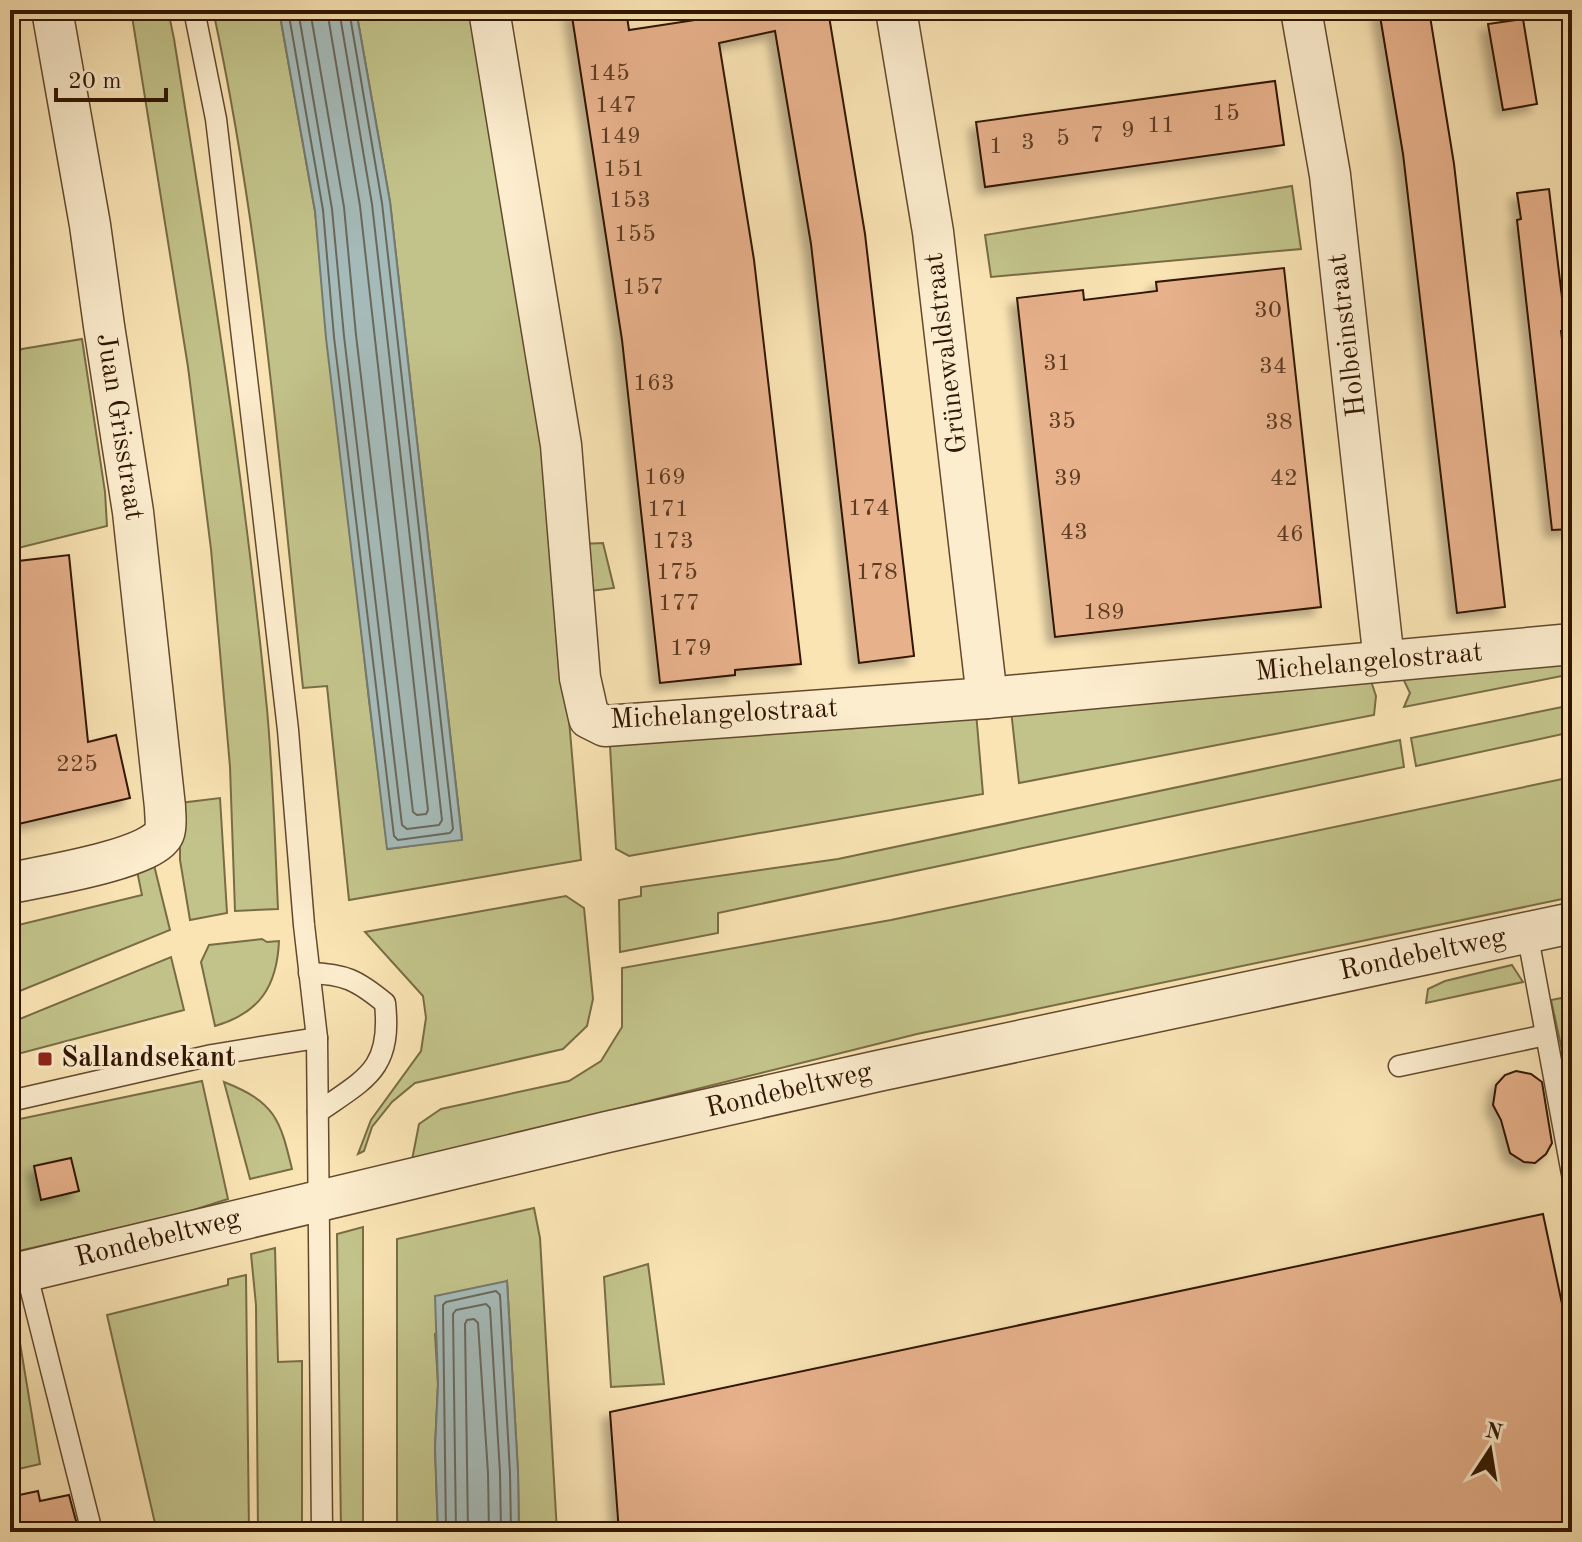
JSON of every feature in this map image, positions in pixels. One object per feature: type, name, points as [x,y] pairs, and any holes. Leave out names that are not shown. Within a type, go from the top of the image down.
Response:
[{"type":"street","name":"Juan Grisstraat","points":[[10,883],[127,858],[155,844],[165,832],[165,807],[133,512],[90,225],[52,10]]},
{"type":"street","name":"Michelangelostraat","points":[[489,10],[561,445],[580,678],[589,718],[605,726],[987,698],[1572,644]]},
{"type":"street","name":"Grünewaldstraat","points":[[896,10],[933,232],[987,698]]},
{"type":"street","name":"Holbeinstraat","points":[[1301,10],[1330,175],[1384,661]]},
{"type":"street","name":"Rondebeltweg","points":[[18,1273],[878,1071],[1572,923]]},
{"type":"lane","points":[[194,10],[216,119],[288,730],[317,1038],[322,1532]]},
{"type":"lane","points":[[1527,932],[1572,1174]]},
{"type":"lane","points":[[309,973],[339,974],[363,984],[385,1003],[388,1033],[382,1056],[364,1080],[318,1112]]},
{"type":"lane","points":[[1399,1066],[1546,1035]]},
{"type":"lane","points":[[10,1101],[212,1055],[317,1038]]},
{"type":"lane","points":[[18,1273],[92,1532]]},
{"type":"green space","points":[[131,10],[168,10],[174,39],[248,541],[269,734],[278,909],[235,911],[230,767],[211,549],[188,367]]},
{"type":"green space","points":[[213,10],[279,10],[315,211],[388,849],[462,839],[390,202],[356,10],[476,10],[544,428],[581,860],[349,900],[327,686],[303,688],[256,263],[230,94]]},
{"type":"green space","points":[[1292,186],[1301,249],[991,277],[985,235]]},
{"type":"green space","points":[[82,339],[105,492],[107,526],[10,550],[10,358],[22,349]]},
{"type":"green space","points":[[603,543],[614,588],[591,591],[581,544]]},
{"type":"green space","points":[[1572,655],[1572,674],[1404,707],[1410,693],[1399,670]]},
{"type":"green space","points":[[1369,675],[1376,696],[1374,715],[1019,783],[1011,710]]},
{"type":"green space","points":[[1572,705],[1572,732],[1416,766],[1411,738]]},
{"type":"green space","points":[[976,712],[983,794],[629,856],[616,849],[610,746]]},
{"type":"green space","points":[[1400,740],[1404,767],[718,913],[718,933],[620,952],[619,900],[641,896],[641,887],[838,859]]},
{"type":"green space","points":[[1572,777],[1572,897],[917,1034],[412,1160],[419,1124],[441,1109],[569,1081],[601,1061],[622,1027],[622,968],[891,920]]},
{"type":"green space","points":[[220,798],[227,913],[190,920],[180,860],[180,803]]},
{"type":"green space","points":[[153,861],[170,930],[10,995],[10,927],[142,895],[136,866]]},
{"type":"green space","points":[[566,896],[584,908],[593,999],[587,1026],[563,1049],[415,1083],[392,1102],[372,1127],[364,1151],[358,1154],[371,1120],[421,1051],[426,1018],[423,996],[365,932]]},
{"type":"green space","points":[[262,939],[279,941],[270,984],[263,996],[244,1014],[215,1026],[201,962],[209,945]]},
{"type":"green space","points":[[171,957],[184,1010],[10,1056],[10,1023]]},
{"type":"green space","points":[[1512,965],[1523,982],[1426,1003],[1428,989],[1445,981]]},
{"type":"green space","points":[[1572,996],[1572,1096],[1551,1000]]},
{"type":"green space","points":[[202,1081],[228,1199],[184,1213],[10,1253],[10,1121]]},
{"type":"green space","points":[[224,1082],[254,1097],[273,1114],[292,1169],[250,1179]]},
{"type":"green space","points":[[534,1208],[540,1238],[557,1532],[519,1532],[507,1281],[435,1334],[438,1532],[397,1532],[397,1239]]},
{"type":"green space","points":[[363,1227],[363,1532],[341,1532],[337,1234]]},
{"type":"green space","points":[[275,1248],[278,1362],[302,1361],[302,1532],[258,1532],[256,1305],[251,1254]]},
{"type":"green space","points":[[648,1264],[664,1384],[611,1387],[604,1277]]},
{"type":"green space","points":[[246,1275],[249,1532],[157,1532],[107,1315],[228,1285],[228,1279]]},
{"type":"green space","points":[[19,1337],[40,1464],[10,1471],[10,1339]]},
{"type":"water","points":[[279,10],[356,10],[390,202],[462,840],[387,849],[326,338],[315,211]]},
{"type":"water","points":[[507,1281],[519,1532],[438,1532],[435,1296]]},
{"type":"building","points":[[571,10],[626,10],[629,30],[702,19],[701,10],[828,10],[865,234],[914,656],[859,663],[811,244],[775,31],[719,43],[754,260],[801,664],[735,670],[735,675],[660,683],[622,340]]},
{"type":"building","points":[[1379,10],[1429,10],[1454,164],[1505,607],[1457,613],[1403,154]]},
{"type":"building","points":[[1523,19],[1537,104],[1503,110],[1488,24]]},
{"type":"building","points":[[1275,81],[1284,145],[985,187],[976,122]]},
{"type":"building","points":[[1549,189],[1566,331],[1561,331],[1572,420],[1572,529],[1552,530],[1517,220],[1521,219],[1517,193]]},
{"type":"building","points":[[1284,268],[1321,607],[1055,637],[1017,298],[1083,290],[1084,300],[1157,291],[1156,282]]},
{"type":"building","points":[[69,555],[88,742],[116,735],[130,798],[10,826],[10,562]]},
{"type":"building","points":[[1516,1071],[1531,1074],[1542,1082],[1552,1143],[1546,1154],[1535,1163],[1524,1162],[1510,1153],[1501,1120],[1493,1105],[1496,1085],[1505,1075]]},
{"type":"building","points":[[71,1158],[79,1191],[41,1200],[34,1166]]},
{"type":"building","points":[[1543,1214],[1572,1351],[1572,1532],[619,1532],[610,1412]]},
{"type":"building","points":[[38,1491],[40,1501],[69,1495],[79,1532],[10,1532],[10,1497]]},
{"type":"place","name":"Sallandsekant","points":[[45,1059]]}]
